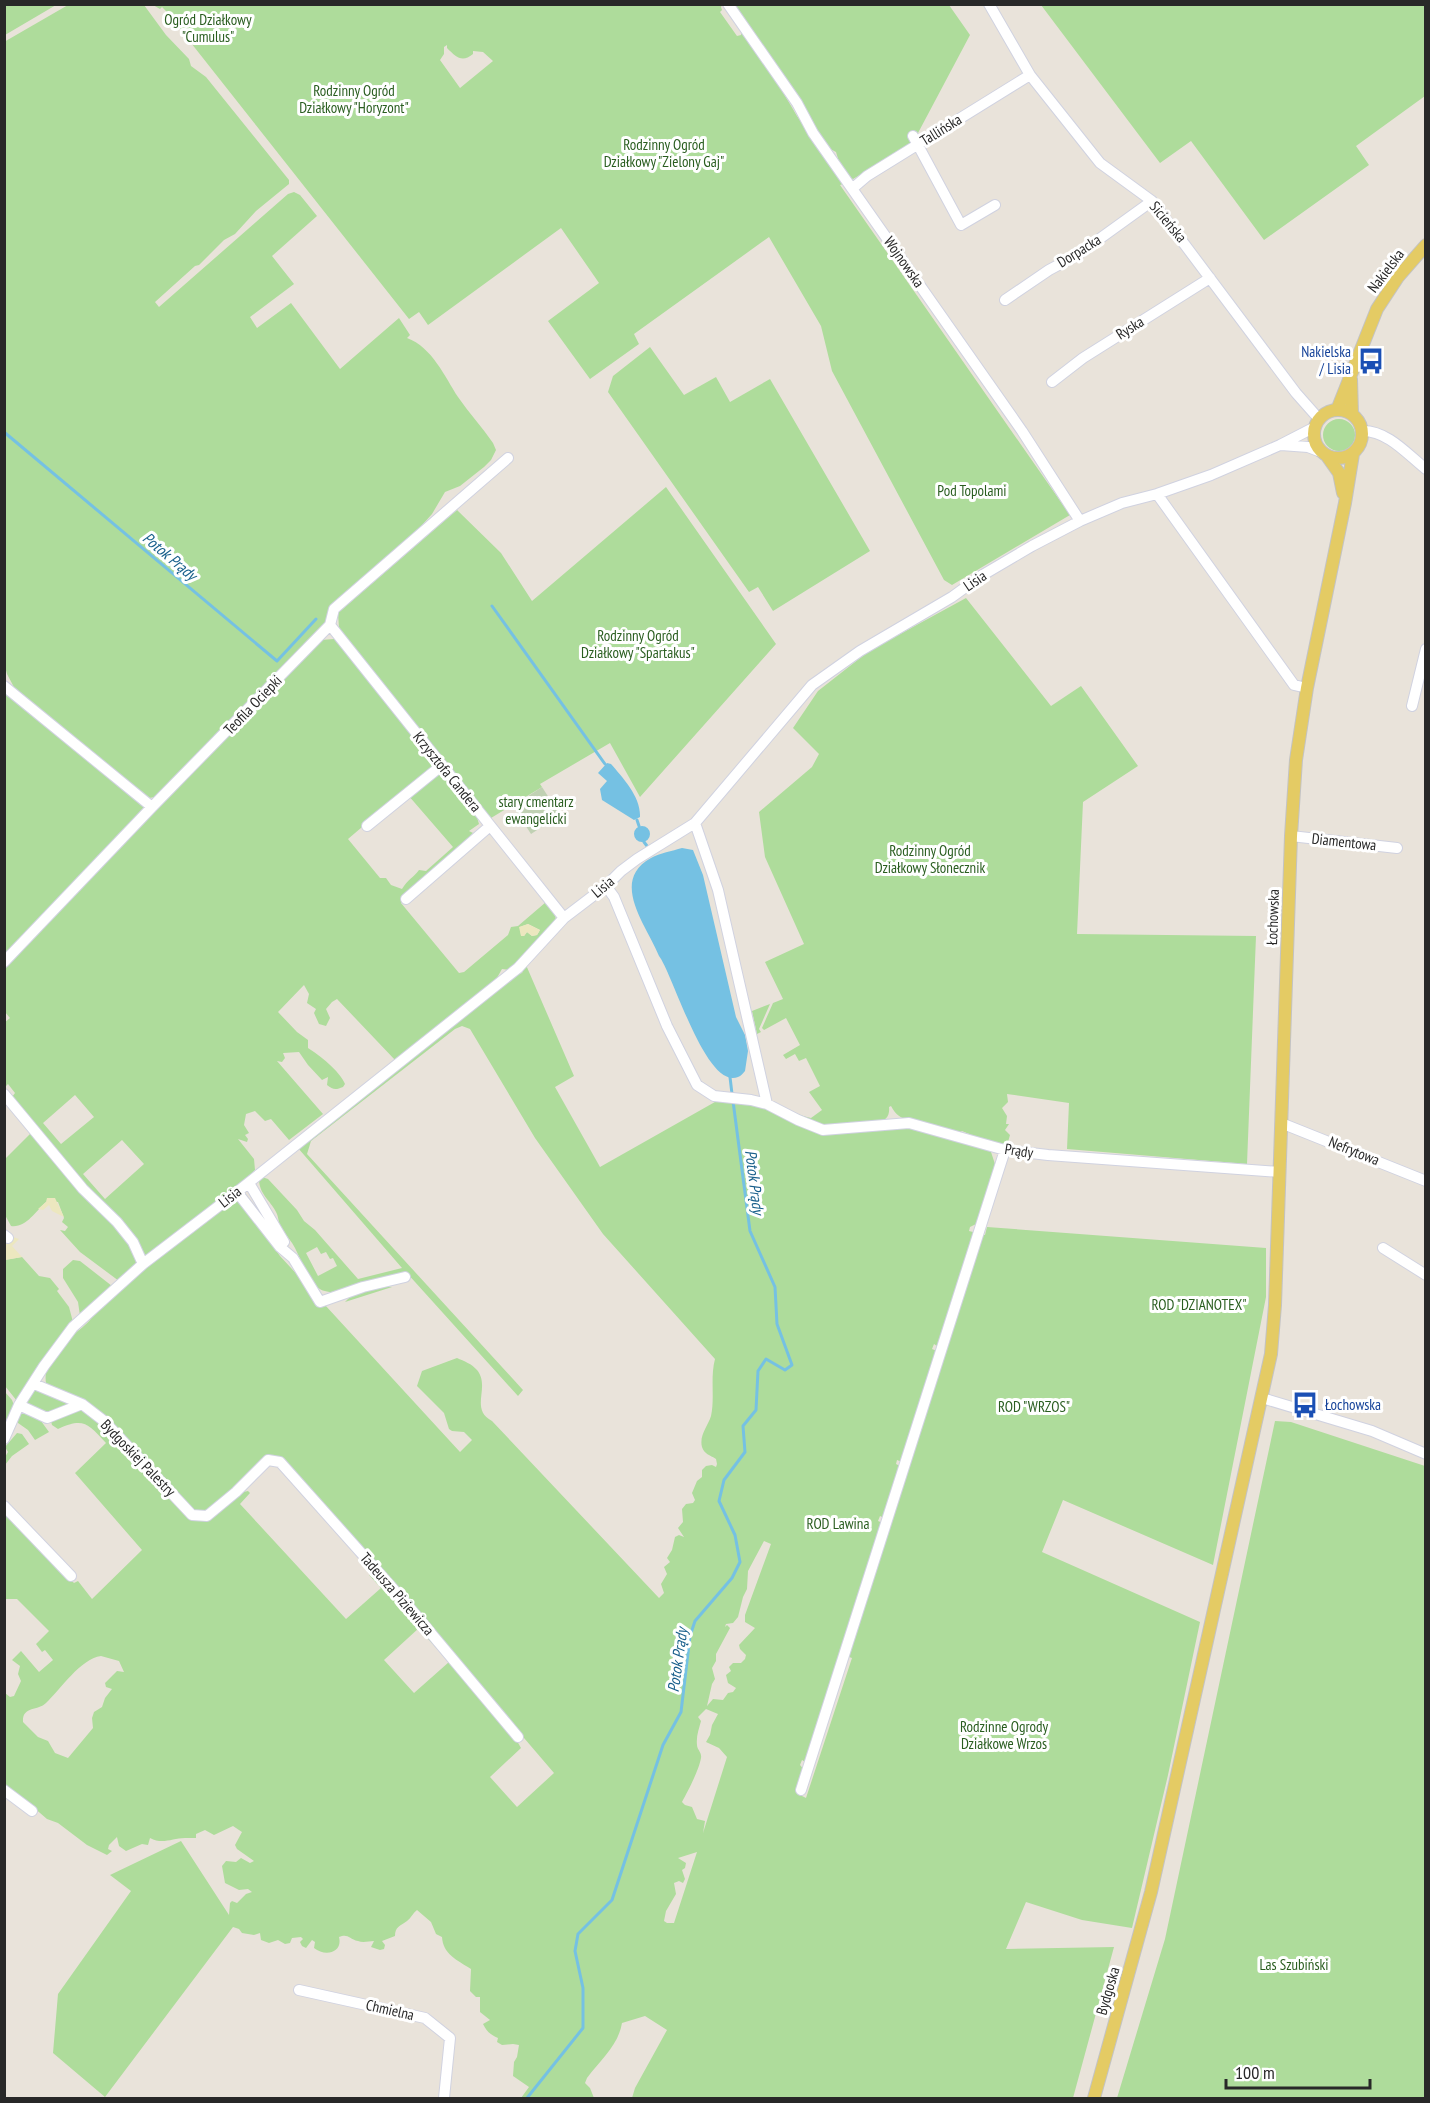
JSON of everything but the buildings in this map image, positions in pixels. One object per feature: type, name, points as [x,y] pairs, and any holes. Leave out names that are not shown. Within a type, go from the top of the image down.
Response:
[{"type":"main road","name":"Nakielska","points":[[1351,372],[1374,316],[1398,277],[1425,245]]},
{"type":"main road","points":[[1337,410],[1351,372]]},
{"type":"main road","points":[[1351,372],[1352,414]]},
{"type":"main road","points":[[1337,410],[1352,414],[1360,423],[1363,431],[1361,444],[1353,454],[1340,459],[1324,454],[1314,440],[1317,423],[1328,412],[1337,410]]},
{"type":"main road","name":"Łochowska","points":[[1324,454],[1339,473],[1345,503]]},
{"type":"main road","name":"Łochowska","points":[[1151,1892],[1273,1341],[1290,836],[1296,760],[1307,688],[1353,454]]},
{"type":"main road","name":"Bydgoska","points":[[1094,2098],[1151,1892]]},
{"type":"street","name":"Wojnowska","points":[[728,4],[797,103],[813,133],[1022,431],[1080,521]]},
{"type":"street","name":"Sicieńska","points":[[989,4],[1030,75],[1100,163],[1152,201],[1317,423]]},
{"type":"street","name":"Tallińska","points":[[853,188],[915,141],[1030,75]]},
{"type":"street","points":[[915,141],[961,225],[995,205]]},
{"type":"street","name":"Dorpacka","points":[[1005,300],[1049,270],[1077,255],[1152,201]]},
{"type":"street","name":"Ryska","points":[[1052,382],[1083,358],[1210,278]]},
{"type":"street","name":"Lisia","points":[[4,1439],[19,1405],[44,1366],[73,1328],[143,1264],[249,1183],[518,968],[564,918],[637,859],[695,822],[812,686],[860,651],[952,597],[981,576],[1080,521],[1122,503],[1157,494],[1210,475],[1280,445],[1317,423]]},
{"type":"street","points":[[1363,431],[1383,434],[1425,469]]},
{"type":"street","name":"Lisia","points":[[1280,445],[1308,447],[1324,454]]},
{"type":"street","name":"Teofila Ociepki","points":[[4,962],[330,625],[334,609],[507,458]]},
{"type":"street","points":[[1157,494],[1294,685],[1307,688]]},
{"type":"street","name":"Krzysztofa Candera","points":[[330,625],[564,918]]},
{"type":"street","points":[[1412,706],[1425,649]]},
{"type":"street","points":[[4,686],[152,807]]},
{"type":"street","points":[[367,826],[441,766]]},
{"type":"street","points":[[695,822],[718,890],[767,1104]]},
{"type":"street","points":[[406,899],[490,826]]},
{"type":"street","name":"Diamentowa","points":[[1290,836],[1397,848]]},
{"type":"street","name":"Prądy","points":[[606,886],[614,897],[667,1026],[697,1085],[714,1096],[767,1104],[823,1130],[909,1123],[1005,1150],[1280,1172]]},
{"type":"street","points":[[4,1094],[82,1189],[128,1235],[143,1264]]},
{"type":"street","name":"Nefrytowa","points":[[1281,1123],[1425,1181]]},
{"type":"street","points":[[801,1790],[1005,1150]]},
{"type":"street","points":[[249,1183],[321,1302],[363,1287],[405,1277]]},
{"type":"street","points":[[237,1191],[280,1247],[293,1258]]},
{"type":"street","points":[[1383,1248],[1425,1275]]},
{"type":"street","name":"Bydgoskiej Palestry","points":[[34,1384],[82,1404],[104,1421],[192,1515],[207,1516],[236,1492],[268,1460]]},
{"type":"street","points":[[1262,1398],[1364,1428],[1425,1454]]},
{"type":"street","points":[[19,1405],[47,1419],[82,1404]]},
{"type":"street","name":"Tadeusza Piziewicza","points":[[268,1460],[280,1462],[404,1601],[518,1737]]},
{"type":"street","points":[[4,1506],[71,1576]]},
{"type":"street","points":[[4,1790],[32,1811]]},
{"type":"street","name":"Chmielna","points":[[299,1990],[425,2018],[436,2026],[450,2038],[444,2098]]},
{"type":"green space","points":[[5,4],[56,4],[56,5],[5,35]]},
{"type":"green space","points":[[68,5],[144,5],[166,35],[189,59],[191,66],[206,77],[289,180],[289,184],[256,211],[235,234],[224,240],[199,265],[195,266],[155,302],[159,307],[288,194],[294,192],[300,195],[317,216],[272,256],[294,284],[250,317],[257,328],[291,303],[340,369],[399,318],[410,335],[407,338],[416,342],[431,355],[496,450],[484,467],[460,486],[445,492],[432,514],[414,534],[340,597],[331,608],[324,626],[155,797],[149,798],[16,691],[4,663],[4,42]]},
{"type":"green space","points":[[153,5],[722,5],[720,12],[737,36],[741,35],[742,31],[767,65],[797,116],[846,183],[840,185],[1070,515],[952,585],[944,580],[832,371],[821,326],[769,237],[634,334],[639,344],[590,379],[548,321],[599,283],[561,228],[428,325],[419,312],[409,319],[165,10],[162,7],[160,9]],"holes":[[[447,45],[447,48],[459,58],[469,57],[473,51],[483,52],[493,61],[460,88],[440,60],[444,54],[444,47]]]},
{"type":"green space","points":[[730,5],[949,5],[970,35],[918,133],[910,139],[911,145],[853,179],[844,171],[836,152],[817,135],[808,112]]},
{"type":"green space","points":[[1041,5],[1425,5],[1425,96],[1356,146],[1369,165],[1264,240],[1191,141],[1160,163]]},
{"type":"green space","points":[[650,347],[684,395],[716,377],[730,402],[770,379],[870,551],[773,611],[758,587],[749,592],[608,392],[613,376]]},
{"type":"green space","points":[[1339,419],[1350,424],[1355,435],[1350,446],[1339,451],[1328,446],[1323,435],[1328,424]]},
{"type":"green space","name":"Rodzinny Ogród Działkowy \"Spartakus\"","points":[[666,487],[776,644],[640,797],[610,743],[540,784],[542,787],[491,818],[339,628],[338,613],[457,510],[501,553],[532,601]]},
{"type":"green space","points":[[966,598],[1051,706],[1081,686],[1138,766],[1083,802],[1077,934],[1256,936],[1247,1164],[1067,1149],[1069,1103],[1007,1094],[1008,1102],[1002,1108],[1007,1116],[1006,1124],[1009,1124],[1005,1130],[1010,1135],[1006,1149],[995,1151],[988,1142],[962,1131],[959,1133],[991,1152],[995,1164],[978,1223],[970,1227],[969,1231],[974,1235],[939,1345],[934,1344],[932,1349],[937,1351],[902,1462],[897,1460],[896,1464],[900,1466],[884,1518],[880,1516],[878,1521],[883,1523],[809,1761],[807,1763],[802,1760],[800,1765],[805,1771],[798,1794],[806,1798],[987,1227],[1266,1248],[1266,1297],[1213,1565],[1063,1500],[1042,1552],[1200,1622],[1168,1775],[1132,1928],[1082,1920],[1026,1902],[1006,1949],[1114,1947],[1073,2098],[632,2098],[635,2088],[667,2030],[645,2016],[622,2023],[613,2046],[587,2078],[585,2083],[594,2098],[521,2098],[529,2087],[513,2076],[519,2045],[502,2045],[497,2042],[498,2038],[486,2029],[483,2024],[490,2020],[480,2012],[480,1997],[476,1997],[470,1991],[471,1969],[448,1952],[442,1937],[436,1934],[431,1922],[417,1910],[397,1929],[395,1936],[382,1941],[385,1945],[384,1949],[380,1950],[371,1947],[374,1941],[360,1942],[344,1936],[339,1937],[340,1942],[336,1950],[328,1953],[314,1948],[315,1942],[312,1940],[306,1948],[300,1942],[303,1939],[301,1937],[292,1938],[290,1943],[285,1944],[278,1940],[269,1943],[261,1940],[260,1933],[254,1935],[242,1933],[233,1927],[105,2097],[53,2053],[58,1994],[131,1891],[110,1875],[181,1841],[229,1915],[232,1901],[237,1903],[246,1894],[252,1892],[248,1889],[239,1890],[225,1883],[222,1866],[226,1861],[236,1862],[241,1858],[250,1863],[254,1861],[237,1849],[235,1845],[242,1832],[233,1826],[214,1835],[205,1830],[196,1834],[196,1838],[163,1841],[150,1838],[148,1845],[142,1844],[126,1851],[119,1846],[117,1837],[109,1845],[108,1849],[112,1851],[107,1855],[87,1845],[58,1823],[47,1819],[5,1785],[5,1693],[10,1697],[14,1696],[21,1681],[18,1674],[20,1666],[12,1660],[21,1651],[39,1672],[53,1660],[36,1644],[49,1631],[17,1599],[5,1599],[5,1509],[39,1549],[74,1583],[78,1581],[92,1599],[142,1550],[75,1473],[106,1443],[85,1424],[74,1423],[58,1429],[52,1425],[51,1421],[73,1410],[82,1411],[95,1418],[192,1518],[206,1520],[239,1493],[248,1491],[250,1493],[240,1504],[346,1619],[381,1588],[369,1575],[381,1581],[400,1599],[410,1618],[419,1628],[384,1660],[414,1693],[449,1662],[428,1639],[429,1637],[444,1652],[513,1734],[521,1748],[490,1777],[517,1807],[554,1773],[332,1514],[282,1461],[271,1456],[213,1508],[203,1512],[197,1511],[185,1504],[99,1412],[46,1383],[48,1365],[52,1357],[103,1304],[149,1263],[231,1200],[219,1202],[218,1208],[214,1211],[209,1210],[144,1259],[133,1237],[83,1184],[12,1097],[15,1093],[8,1084],[5,1087],[4,1023],[10,1018],[5,1012],[5,969],[147,818],[321,640],[334,639],[343,647],[436,764],[348,839],[380,878],[386,878],[391,885],[402,889],[419,870],[426,871],[453,847],[408,795],[438,774],[444,775],[476,814],[479,824],[469,831],[473,833],[443,864],[411,889],[401,903],[459,973],[464,972],[508,935],[511,927],[518,926],[546,902],[555,914],[556,921],[548,933],[510,970],[502,969],[494,983],[396,1061],[337,999],[326,1009],[330,1018],[326,1026],[319,1024],[314,1013],[316,1009],[307,1003],[309,994],[304,985],[278,1012],[308,1040],[308,1048],[334,1069],[345,1084],[338,1089],[331,1088],[327,1085],[328,1077],[322,1080],[299,1052],[283,1053],[285,1058],[282,1062],[277,1061],[323,1114],[289,1140],[271,1119],[265,1121],[255,1111],[246,1114],[244,1125],[249,1133],[245,1135],[248,1139],[247,1142],[238,1139],[254,1159],[255,1170],[243,1182],[245,1184],[241,1190],[233,1189],[235,1194],[231,1199],[239,1199],[280,1256],[460,1452],[472,1440],[464,1432],[449,1429],[444,1413],[417,1386],[422,1371],[457,1358],[475,1368],[481,1377],[481,1404],[485,1416],[659,1598],[664,1593],[661,1584],[667,1574],[664,1567],[670,1562],[667,1558],[672,1550],[675,1537],[679,1535],[684,1537],[678,1528],[683,1522],[682,1509],[686,1504],[693,1503],[695,1500],[692,1493],[697,1481],[702,1477],[702,1470],[706,1466],[716,1467],[717,1464],[716,1459],[704,1451],[701,1443],[711,1416],[715,1359],[603,1234],[535,1138],[470,1029],[462,1026],[455,1029],[311,1141],[307,1154],[523,1390],[518,1396],[406,1272],[332,1292],[317,1287],[281,1227],[276,1212],[261,1189],[259,1179],[262,1177],[268,1179],[358,1279],[402,1268],[298,1148],[515,975],[522,973],[526,965],[574,1076],[555,1087],[600,1167],[722,1098],[762,1100],[778,1113],[781,1109],[811,1118],[822,1110],[809,1092],[820,1086],[806,1058],[799,1061],[795,1054],[786,1059],[783,1055],[800,1045],[786,1018],[764,1030],[762,1028],[773,1003],[783,999],[765,962],[804,944],[765,857],[759,812],[812,767],[819,754],[793,728],[818,691],[869,651]],"holes":[[[528,924],[540,930],[537,935],[532,936],[527,932],[524,936],[521,935],[520,927]],[[75,1095],[94,1117],[61,1144],[43,1123]],[[891,1106],[903,1118],[931,1125],[921,1132],[915,1126],[902,1125],[841,1133],[838,1130],[821,1131],[799,1122],[799,1118],[830,1128],[877,1123],[887,1118]],[[122,1140],[144,1164],[105,1199],[83,1174]],[[317,1247],[321,1254],[326,1252],[330,1259],[333,1258],[337,1266],[318,1276],[306,1253]],[[764,1541],[771,1544],[745,1615],[745,1622],[755,1628],[739,1645],[746,1655],[745,1659],[741,1663],[733,1663],[729,1667],[731,1671],[726,1675],[728,1683],[736,1688],[723,1700],[713,1699],[707,1706],[715,1679],[712,1668],[716,1661],[716,1654],[730,1628],[727,1625],[725,1627],[726,1624],[733,1623],[738,1617],[747,1589],[748,1571]],[[101,1656],[119,1661],[124,1672],[117,1671],[105,1683],[106,1687],[112,1689],[102,1707],[94,1712],[93,1728],[68,1758],[55,1753],[48,1741],[38,1737],[23,1722],[23,1717],[28,1711],[46,1703],[71,1675],[86,1663]],[[706,1709],[718,1714],[706,1742],[719,1748],[727,1757],[703,1833],[705,1821],[697,1819],[692,1807],[682,1802],[701,1758],[697,1747],[701,1721],[698,1717]],[[697,1852],[674,1923],[667,1923],[664,1921],[666,1911],[676,1894],[674,1883],[679,1881],[683,1883],[685,1879],[682,1870],[686,1863],[678,1858]]]},
{"type":"green space","points":[[4,691],[144,805],[141,815],[4,959]]},
{"type":"green space","name":"stary cmentarz ewangelicki","points":[[542,787],[560,815],[531,834],[513,806]]},
{"type":"green space","points":[[770,1004],[759,1029],[761,1032],[757,1034],[752,1011]]},
{"type":"green space","points":[[27,1127],[125,1236],[138,1263],[119,1281],[80,1252],[60,1230],[65,1231],[68,1227],[62,1222],[64,1218],[58,1202],[46,1202],[26,1222],[11,1226],[5,1215],[5,1159],[30,1134]]},
{"type":"green space","points":[[22,1257],[39,1276],[50,1278],[59,1289],[57,1291],[69,1307],[73,1322],[17,1401],[5,1386],[5,1260]]},
{"type":"green space","points":[[73,1260],[80,1261],[112,1286],[80,1316],[78,1302],[63,1278],[63,1269]]},
{"type":"green space","points":[[384,1286],[392,1287],[345,1302],[353,1294]]},
{"type":"green space","points":[[37,1390],[72,1405],[49,1414],[28,1406],[27,1401],[32,1392]]},
{"type":"green space","points":[[5,1392],[15,1408],[5,1427]]},
{"type":"green space","points":[[22,1411],[41,1421],[49,1432],[35,1440],[28,1430],[18,1423],[18,1415]]},
{"type":"green space","name":"Las Szubiński","points":[[1275,1421],[1291,1422],[1425,1466],[1425,2098],[1117,2098],[1165,1939]]},
{"type":"green space","points":[[17,1433],[22,1434],[29,1444],[12,1456],[5,1465],[8,1452],[5,1447]]},
{"type":"sand","points":[[528,924],[540,930],[537,935],[532,936],[527,932],[521,936],[519,927]]},
{"type":"sand","points":[[47,1198],[55,1198],[64,1217],[52,1211],[49,1205],[43,1210],[38,1209]]},
{"type":"sand","points":[[13,1237],[19,1239],[12,1246],[22,1257],[5,1260],[4,1240],[7,1243]]},
{"type":"water","points":[[607,763],[611,764],[630,788],[638,802],[640,817],[634,820],[602,800],[600,789],[607,781],[598,773]]},
{"type":"water","points":[[642,826],[648,828],[650,834],[648,840],[642,842],[636,840],[634,834],[636,828]]},
{"type":"water","points":[[682,848],[693,850],[703,875],[736,1017],[745,1035],[748,1051],[745,1071],[738,1077],[726,1076],[714,1066],[703,1049],[635,904],[632,891],[633,879],[639,868],[655,856]]},
{"type":"waterway","name":"Potok Prądy","points":[[4,432],[277,661],[316,619]]},
{"type":"waterway","name":"Potok Prądy","points":[[492,606],[605,764]]},
{"type":"waterway","points":[[637,820],[639,826]]},
{"type":"waterway","name":"Potok Prądy","points":[[644,842],[647,846]]},
{"type":"waterway","name":"Potok Prądy","points":[[730,1077],[732,1094]]},
{"type":"waterway","name":"Potok Prądy","points":[[527,2098],[583,2028],[583,1988],[575,1951],[578,1934],[612,1900],[663,1745],[681,1712],[690,1636],[695,1621],[732,1578],[740,1562],[735,1535],[719,1501],[724,1480],[745,1452],[743,1426],[756,1410],[758,1371],[766,1359],[785,1370],[792,1365],[777,1324],[775,1287],[750,1231],[733,1101]]},
{"type":"place","name":"Nakielska / Lisia","points":[[1371,361]]},
{"type":"place","name":"Łochowska","points":[[1305,1405]]},
{"type":"park label","name":"Ogród Działkowy \"Cumulus\"","points":[[208,28]]},
{"type":"park label","name":"Rodzinny Ogród Działkowy \"Horyzont\"","points":[[354,100]]},
{"type":"park label","name":"Rodzinny Ogród Działkowy \"Zielony Gaj\"","points":[[664,154]]},
{"type":"park label","name":"Pod Topolami","points":[[972,491]]},
{"type":"park label","name":"Rodzinny Ogród Działkowy Słonecznik","points":[[930,860]]},
{"type":"park label","name":"ROD \"DZIANOTEX\"","points":[[1199,1305]]},
{"type":"park label","name":"ROD \"WRZOS\"","points":[[1034,1407]]},
{"type":"park label","name":"ROD Lawina","points":[[838,1524]]},
{"type":"park label","name":"Rodzinne Ogrody Działkowe Wrzos","points":[[1004,1736]]}]
